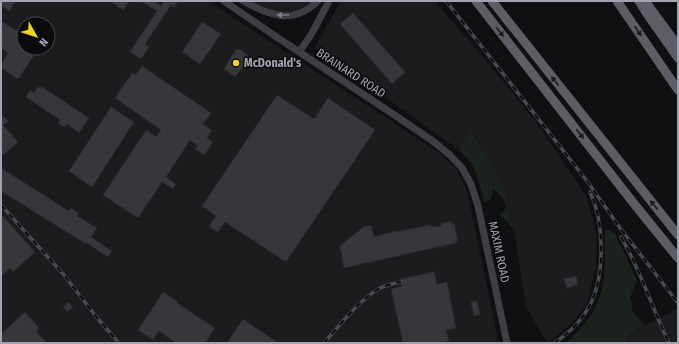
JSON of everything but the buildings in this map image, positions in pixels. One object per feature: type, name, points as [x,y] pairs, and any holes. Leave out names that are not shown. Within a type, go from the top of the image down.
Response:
[{"type":"highway","points":[[476,1],[678,258]]},
{"type":"highway","points":[[492,1],[678,235]]},
{"type":"highway","points":[[617,1],[678,90]]},
{"type":"highway","points":[[639,1],[678,58]]},
{"type":"highway","points":[[645,1],[678,46]]},
{"type":"highway","points":[[658,62],[678,80]]},
{"type":"street","name":"BRAINARD ROAD","points":[[224,1],[434,142],[450,155],[462,168]]},
{"type":"street","points":[[244,1],[266,13],[286,16],[302,12],[318,1]]},
{"type":"street","points":[[299,52],[311,35],[330,1]]},
{"type":"street","name":"MAXIM ROAD","points":[[462,168],[472,184],[478,206],[507,343]]},
{"type":"shaded area","points":[[1,1],[208,1],[439,153],[455,167],[467,191],[499,343],[1,343]]},
{"type":"shaded area","points":[[251,1],[312,1],[299,9],[285,13],[270,11]]},
{"type":"shaded area","points":[[341,1],[434,1],[480,53],[536,122],[586,195],[597,236],[596,266],[587,304],[572,323],[548,343],[526,308],[516,241],[504,185],[472,131],[459,150],[315,47]]},
{"type":"shaded area","points":[[471,130],[504,185],[513,228],[500,215],[507,207],[503,198],[493,188],[491,199],[484,202],[479,181],[472,164],[459,150]]},
{"type":"shaded area","points":[[605,230],[609,230],[615,234],[637,280],[630,298],[632,303],[632,311],[645,325],[629,334],[625,343],[566,343],[587,320],[596,307],[599,299],[604,277]]},
{"type":"shaded area","points":[[678,308],[678,343],[625,343],[629,334]]},
{"type":"railway","points":[[446,1],[587,181],[620,228],[678,303]]},
{"type":"railway","points":[[554,343],[567,334],[577,324],[592,301],[596,289],[601,261],[601,246],[597,212],[590,192]]},
{"type":"railway","points":[[1,205],[64,275],[98,319],[119,343]]},
{"type":"railway","points":[[621,237],[635,263],[669,343]]},
{"type":"railway","points":[[324,343],[350,313],[372,293],[390,284],[401,282]]},
{"type":"place","name":"McDonald's","points":[[236,63]]}]
